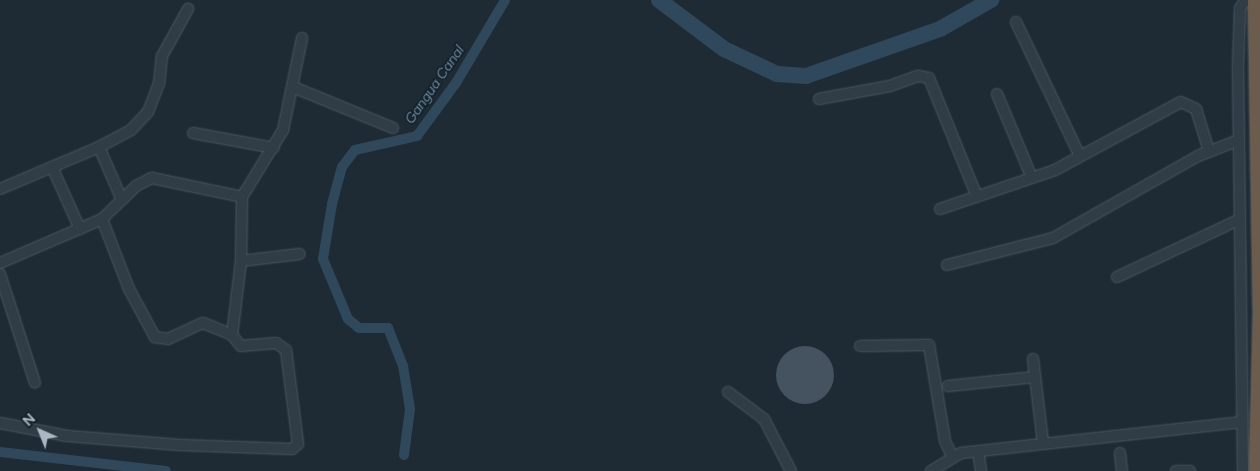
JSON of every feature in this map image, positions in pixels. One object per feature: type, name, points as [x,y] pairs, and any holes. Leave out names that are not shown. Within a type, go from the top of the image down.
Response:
[{"type":"highway","points":[[1256,0],[1260,312],[1256,471]]},
{"type":"street","points":[[1243,471],[1240,422],[1238,220],[1239,23],[1240,8],[1246,0]]},
{"type":"street","points":[[0,189],[99,147],[137,126],[148,112],[160,84],[162,56],[188,9]]},
{"type":"street","points":[[1016,22],[1080,156]]},
{"type":"street","points":[[232,335],[241,261],[242,197],[274,148],[293,87],[302,38]]},
{"type":"street","points":[[819,99],[890,86],[918,76],[929,78],[977,197]]},
{"type":"street","points":[[293,87],[393,128]]},
{"type":"street","points":[[997,94],[1032,178]]},
{"type":"street","points":[[940,208],[1032,178],[1080,156],[1141,121],[1188,102],[1196,109],[1209,151]]},
{"type":"street","points":[[193,133],[274,148]]},
{"type":"street","points":[[947,265],[1053,238],[1209,151],[1239,140]]},
{"type":"street","points":[[99,147],[122,200]]},
{"type":"street","points":[[52,167],[80,229]]},
{"type":"street","points":[[0,263],[102,219],[143,182],[160,177],[242,197]]},
{"type":"street","points":[[0,423],[86,438],[296,448],[297,426],[286,350],[276,342],[241,346],[232,335],[203,323],[168,339],[155,337],[129,289],[102,219]]},
{"type":"street","points":[[1117,277],[1238,220]]},
{"type":"street","points":[[241,261],[300,254]]},
{"type":"street","points":[[0,274],[35,383]]},
{"type":"street","points":[[860,346],[929,345],[945,442],[952,456]]},
{"type":"street","points":[[1033,359],[1043,443]]},
{"type":"street","points":[[948,386],[1035,376]]},
{"type":"street","points":[[728,392],[764,419],[791,471]]},
{"type":"street","points":[[931,471],[952,456],[978,451],[1240,422]]},
{"type":"street","points":[[978,451],[981,471]]},
{"type":"street","points":[[1120,453],[1122,471]]},
{"type":"street","points":[[1176,471],[1190,471]]},
{"type":"building","points":[[805,346],[821,351],[829,359],[834,375],[829,391],[821,399],[805,404],[789,399],[781,391],[776,375],[781,359],[789,351]]},
{"type":"waterway","name":"Gangua Canal","points":[[404,455],[410,409],[403,366],[388,328],[359,328],[348,319],[323,259],[332,204],[342,167],[355,150],[417,136],[456,83],[505,0]]},
{"type":"waterway","points":[[659,0],[724,49],[777,74],[806,76],[940,29],[991,0]]},
{"type":"waterway","points":[[0,452],[166,471]]}]
